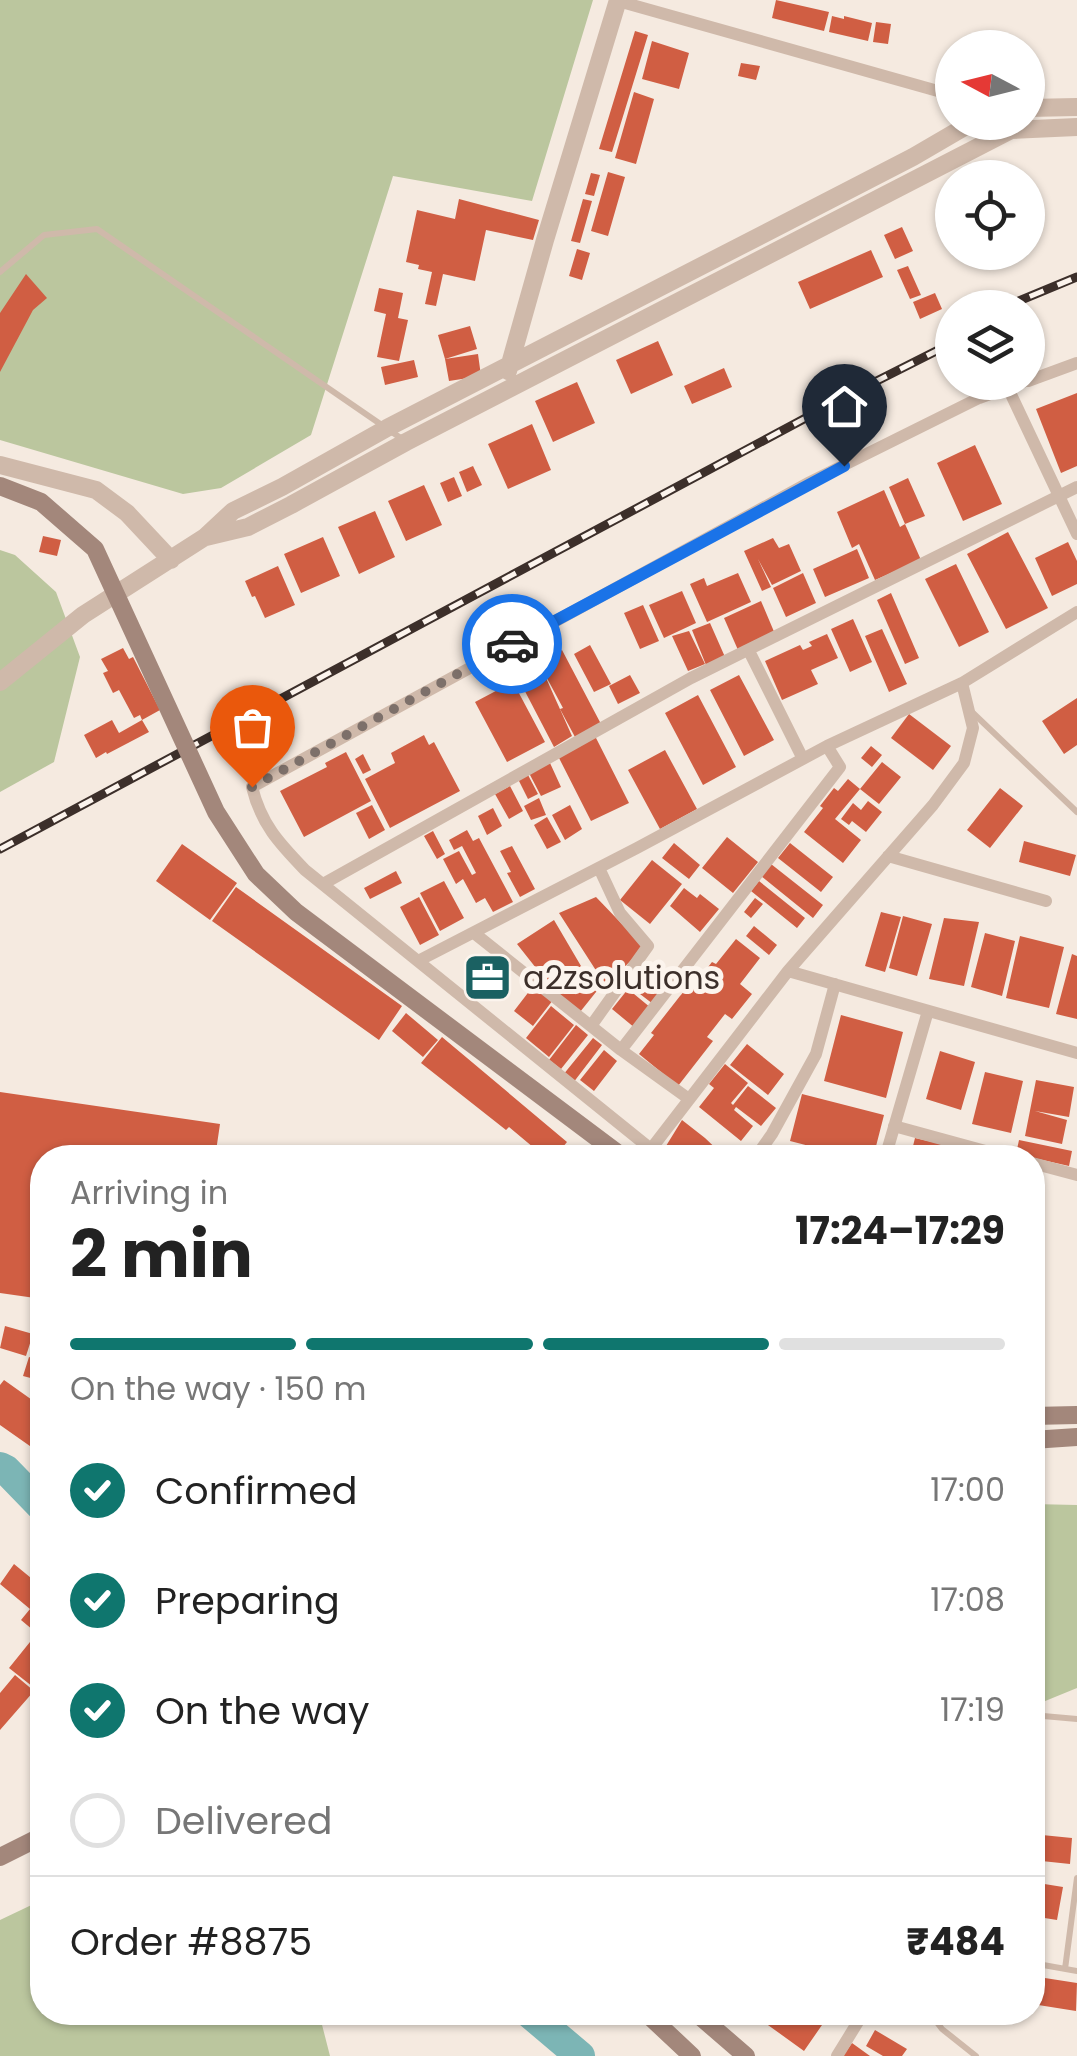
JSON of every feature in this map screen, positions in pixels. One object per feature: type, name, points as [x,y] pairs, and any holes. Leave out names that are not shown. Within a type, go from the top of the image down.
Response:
[{"type":"main road","points":[[0,486],[42,502],[95,549],[216,812],[256,874],[296,912],[607,1145]]},
{"type":"main road","points":[[1045,1416],[1077,1415]]},
{"type":"main road","points":[[1045,1439],[1077,1437]]},
{"type":"main road","points":[[0,1857],[30,1842]]},
{"type":"main road","points":[[659,2025],[692,2056]]},
{"type":"main road","points":[[710,2025],[746,2056]]},
{"type":"street","points":[[507,391],[508,367],[618,0],[935,90]]},
{"type":"street","points":[[1045,108],[1077,107]]},
{"type":"street","points":[[1045,126],[1077,126]]},
{"type":"street","points":[[0,682],[83,615],[205,537],[233,511],[942,140]]},
{"type":"street","points":[[205,537],[248,527],[982,140]]},
{"type":"street","points":[[1045,375],[1077,363]]},
{"type":"street","points":[[647,1145],[305,870],[274,838],[257,808],[252,787],[810,482],[975,400]]},
{"type":"street","points":[[1014,400],[1077,534]]},
{"type":"street","points":[[0,465],[96,490],[127,513],[171,560]]},
{"type":"street","points":[[322,884],[690,678],[1077,487]]},
{"type":"street","points":[[418,961],[827,746],[962,683],[1077,612]]},
{"type":"street","points":[[748,651],[803,759]]},
{"type":"street","points":[[662,1145],[689,1099],[788,970],[933,805],[964,763],[973,728],[962,683]]},
{"type":"street","points":[[621,1050],[840,767],[827,746]]},
{"type":"street","points":[[888,856],[1046,901]]},
{"type":"street","points":[[591,1026],[648,946],[620,913],[599,868]]},
{"type":"street","points":[[474,933],[689,1099]]},
{"type":"street","points":[[788,970],[1077,1054]]},
{"type":"street","points":[[764,1145],[816,1054],[835,984]]},
{"type":"street","points":[[889,1145],[928,1010]]},
{"type":"street","points":[[894,1126],[963,1145]]},
{"type":"street","points":[[1045,1166],[1077,1175]]},
{"type":"street","points":[[837,2056],[856,2025]]},
{"type":"lane","points":[[0,272],[44,235],[97,230],[406,442]]},
{"type":"lane","points":[[968,709],[1077,812]]},
{"type":"lane","points":[[1045,1716],[1077,1719]]},
{"type":"lane","points":[[1065,1968],[1077,1878]]},
{"type":"lane","points":[[1045,1964],[1077,1971]]},
{"type":"lane","points":[[939,2025],[976,2056]]},
{"type":"green space","points":[[0,0],[593,0],[532,201],[393,176],[311,435],[221,488],[183,494],[0,440]]},
{"type":"green space","points":[[0,550],[15,555],[56,592],[80,657],[54,762],[0,792]]},
{"type":"green space","points":[[1045,1504],[1077,1505],[1077,1688],[1045,1701]]},
{"type":"green space","points":[[30,1906],[30,2025],[322,2025],[330,2056],[0,2056],[0,1920]]},
{"type":"building","points":[[776,0],[829,12],[824,31],[772,18]]},
{"type":"building","points":[[832,16],[872,23],[868,41],[829,32]]},
{"type":"building","points":[[876,22],[891,24],[888,44],[873,42]]},
{"type":"building","points":[[635,31],[648,35],[612,152],[599,149]]},
{"type":"building","points":[[652,41],[689,53],[679,89],[642,79]]},
{"type":"building","points":[[741,63],[760,66],[756,80],[738,76]]},
{"type":"building","points":[[634,92],[654,99],[636,164],[615,158]]},
{"type":"building","points":[[608,172],[625,177],[608,236],[591,231]]},
{"type":"building","points":[[591,173],[600,175],[594,196],[585,194]]},
{"type":"building","points":[[459,199],[539,220],[533,240],[486,230],[475,281],[443,274],[436,306],[425,304],[432,272],[406,262],[417,210],[455,219]]},
{"type":"building","points":[[583,199],[592,201],[580,243],[571,241]]},
{"type":"building","points":[[902,227],[913,251],[895,259],[884,235]]},
{"type":"building","points":[[577,249],[590,253],[582,280],[569,276]]},
{"type":"building","points":[[871,250],[883,277],[810,309],[798,282]]},
{"type":"building","points":[[908,266],[921,295],[910,299],[897,270]]},
{"type":"building","points":[[26,274],[47,298],[33,310],[0,372],[0,313]]},
{"type":"building","points":[[379,288],[403,293],[398,318],[408,320],[399,361],[377,357],[386,314],[374,311]]},
{"type":"building","points":[[935,293],[935,312],[920,319],[913,302]]},
{"type":"building","points":[[470,326],[477,349],[445,359],[438,335]]},
{"type":"building","points":[[658,341],[673,375],[631,394],[616,360]]},
{"type":"building","points":[[478,354],[481,376],[449,381],[445,359]]},
{"type":"building","points":[[414,360],[418,377],[385,385],[381,367]]},
{"type":"building","points":[[724,368],[732,387],[692,404],[684,386]]},
{"type":"building","points":[[577,382],[595,423],[553,442],[535,401]]},
{"type":"building","points":[[1077,393],[1077,466],[1061,473],[1036,409]]},
{"type":"building","points":[[532,424],[551,470],[508,489],[488,444]]},
{"type":"building","points":[[975,445],[1002,504],[963,521],[937,463]]},
{"type":"building","points":[[473,466],[482,485],[467,492],[459,472]]},
{"type":"building","points":[[454,477],[462,496],[448,502],[440,483]]},
{"type":"building","points":[[908,478],[925,516],[905,524],[889,487]]},
{"type":"building","points":[[424,485],[442,525],[406,541],[388,501]]},
{"type":"building","points":[[884,490],[900,527],[905,524],[921,560],[875,580],[859,544],[852,548],[837,512]]},
{"type":"building","points":[[375,511],[395,557],[359,574],[338,527]]},
{"type":"building","points":[[1008,532],[1048,608],[1006,629],[967,554]]},
{"type":"building","points":[[43,536],[61,540],[57,556],[39,552]]},
{"type":"building","points":[[323,537],[340,576],[301,593],[284,554]]},
{"type":"building","points":[[773,538],[779,548],[789,544],[801,571],[772,585],[758,559],[771,587],[762,591],[744,551]]},
{"type":"building","points":[[1068,542],[1077,561],[1077,584],[1052,596],[1035,558]]},
{"type":"building","points":[[857,549],[869,578],[825,597],[813,569]]},
{"type":"building","points":[[956,564],[989,632],[959,647],[925,579]]},
{"type":"building","points":[[278,566],[295,605],[265,618],[245,581]]},
{"type":"building","points":[[738,573],[751,602],[707,622],[690,584],[704,578],[707,586]]},
{"type":"building","points":[[803,573],[816,603],[786,617],[773,588]]},
{"type":"building","points":[[682,591],[696,623],[664,638],[649,605]]},
{"type":"building","points":[[891,593],[919,658],[905,664],[877,600]]},
{"type":"building","points":[[761,601],[775,634],[738,650],[724,618]]},
{"type":"building","points":[[643,605],[659,641],[640,649],[624,613]]},
{"type":"building","points":[[853,619],[872,662],[850,672],[831,629]]},
{"type":"building","points":[[710,623],[725,657],[706,665],[692,630]]},
{"type":"building","points":[[882,629],[907,684],[889,692],[865,636]]},
{"type":"building","points":[[689,631],[705,664],[688,671],[672,636]]},
{"type":"building","points":[[827,634],[838,658],[811,670],[818,684],[782,700],[765,661],[800,645],[803,650],[812,646],[809,642]]},
{"type":"building","points":[[590,645],[611,684],[594,692],[574,654]]},
{"type":"building","points":[[123,648],[129,659],[133,657],[160,710],[142,720],[140,715],[134,718],[119,690],[113,693],[103,673],[108,671],[101,659]]},
{"type":"building","points":[[562,650],[601,724],[575,737],[542,669],[572,736],[554,747],[517,676]]},
{"type":"building","points":[[630,675],[640,693],[618,704],[609,686]]},
{"type":"building","points":[[739,675],[774,740],[744,756],[710,690]]},
{"type":"building","points":[[513,682],[545,742],[507,762],[475,702]]},
{"type":"building","points":[[698,695],[736,767],[703,785],[665,713]]},
{"type":"building","points":[[1077,698],[1077,745],[1064,754],[1042,721]]},
{"type":"building","points":[[909,714],[951,746],[933,770],[891,738]]},
{"type":"building","points":[[112,720],[119,733],[142,720],[149,732],[96,758],[84,735]]},
{"type":"building","points":[[424,735],[429,745],[434,742],[460,791],[390,828],[365,779],[395,763],[391,753]]},
{"type":"building","points":[[595,736],[629,803],[591,821],[558,756]]},
{"type":"building","points":[[871,746],[882,755],[872,767],[861,758]]},
{"type":"building","points":[[665,750],[697,809],[660,829],[628,770]]},
{"type":"building","points":[[346,752],[371,801],[304,837],[280,791],[327,767],[325,763]]},
{"type":"building","points":[[363,754],[371,770],[363,774],[355,759]]},
{"type":"building","points":[[882,762],[901,777],[879,804],[860,789]]},
{"type":"building","points":[[550,763],[561,787],[541,796],[529,773]]},
{"type":"building","points":[[527,773],[538,794],[528,799],[518,779]]},
{"type":"building","points":[[848,779],[860,789],[835,819],[861,840],[843,863],[804,832],[834,788],[838,791]]},
{"type":"building","points":[[510,786],[523,811],[509,819],[495,794]]},
{"type":"building","points":[[1000,788],[1023,806],[990,848],[967,830]]},
{"type":"building","points":[[539,798],[546,815],[531,820],[524,806]]},
{"type":"building","points":[[868,801],[882,812],[866,832],[852,821],[849,825],[841,819],[853,803],[861,810]]},
{"type":"building","points":[[372,805],[385,830],[369,839],[356,813]]},
{"type":"building","points":[[570,805],[582,829],[565,840],[552,815]]},
{"type":"building","points":[[493,808],[502,826],[487,835],[478,816]]},
{"type":"building","points":[[547,817],[561,842],[547,849],[534,825]]},
{"type":"building","points":[[467,830],[473,841],[479,838],[513,902],[493,912],[485,898],[476,903],[463,879],[456,884],[443,859],[459,851],[472,875],[476,873],[462,846],[454,850],[449,840]]},
{"type":"building","points":[[433,831],[445,854],[437,859],[424,836]]},
{"type":"building","points":[[727,837],[758,862],[733,893],[702,868]]},
{"type":"building","points":[[1024,841],[1076,855],[1070,876],[1019,862]]},
{"type":"building","points":[[674,843],[700,865],[689,879],[662,858]]},
{"type":"building","points":[[790,843],[833,877],[821,892],[778,858]]},
{"type":"building","points":[[182,844],[237,883],[210,920],[156,881]]},
{"type":"building","points":[[512,846],[535,889],[520,897],[500,851]]},
{"type":"building","points":[[652,860],[682,884],[650,924],[620,900]]},
{"type":"building","points":[[771,864],[823,905],[813,918],[761,876]]},
{"type":"building","points":[[396,871],[402,883],[370,899],[364,888]]},
{"type":"building","points":[[444,881],[464,918],[440,931],[420,893]]},
{"type":"building","points":[[759,881],[805,918],[797,928],[751,891]]},
{"type":"building","points":[[236,887],[402,1006],[379,1040],[212,921]]},
{"type":"building","points":[[684,888],[697,898],[700,894],[719,909],[700,932],[670,906]]},
{"type":"building","points":[[419,897],[439,935],[420,945],[400,907]]},
{"type":"building","points":[[596,897],[644,947],[606,986],[559,913]]},
{"type":"building","points":[[755,898],[763,904],[751,918],[744,912]]},
{"type":"building","points":[[881,912],[901,917],[885,972],[865,966]]},
{"type":"building","points":[[903,916],[932,924],[917,976],[889,968]]},
{"type":"building","points":[[944,918],[979,922],[964,986],[929,979]]},
{"type":"building","points":[[554,920],[581,966],[551,987],[517,944]]},
{"type":"building","points":[[754,926],[777,945],[769,955],[746,936]]},
{"type":"building","points":[[985,933],[1015,941],[1002,996],[971,987]]},
{"type":"building","points":[[1020,936],[1064,947],[1049,1008],[1006,998]]},
{"type":"building","points":[[736,939],[760,958],[740,984],[752,994],[732,1019],[725,1014],[707,1037],[713,1041],[678,1086],[639,1054],[680,996],[712,962],[716,964]]},
{"type":"building","points":[[1072,954],[1077,956],[1077,1019],[1056,1014]]},
{"type":"building","points":[[641,966],[666,987],[653,1004],[627,984]]},
{"type":"building","points":[[579,969],[589,977],[575,995],[590,979],[600,987],[580,1012],[559,994]]},
{"type":"building","points":[[534,985],[553,1000],[533,1026],[514,1011]]},
{"type":"building","points":[[628,989],[651,1008],[635,1028],[612,1009]]},
{"type":"building","points":[[551,1006],[574,1025],[549,1057],[526,1038]]},
{"type":"building","points":[[406,1013],[438,1040],[423,1057],[392,1031]]},
{"type":"building","points":[[841,1015],[903,1032],[886,1098],[824,1081]]},
{"type":"building","points":[[576,1025],[588,1035],[561,1069],[549,1060]]},
{"type":"building","points":[[442,1037],[567,1142],[530,1145],[421,1063]]},
{"type":"building","points":[[593,1038],[602,1045],[573,1083],[563,1075]]},
{"type":"building","points":[[747,1044],[784,1074],[768,1095],[730,1065]]},
{"type":"building","points":[[604,1050],[617,1061],[594,1091],[580,1080]]},
{"type":"building","points":[[940,1051],[975,1062],[961,1110],[926,1099]]},
{"type":"building","points":[[725,1064],[748,1083],[733,1105],[748,1086],[776,1108],[761,1126],[736,1107],[734,1110],[753,1126],[741,1141],[699,1107],[714,1088],[709,1084]]},
{"type":"building","points":[[985,1072],[1023,1081],[1011,1133],[972,1124]]},
{"type":"building","points":[[1036,1080],[1074,1087],[1069,1117],[1035,1111],[1067,1120],[1062,1144],[1025,1136]]},
{"type":"building","points":[[0,1092],[220,1124],[217,1145],[30,1145],[30,1297],[0,1293]]},
{"type":"building","points":[[802,1094],[884,1115],[876,1145],[806,1145],[790,1141]]},
{"type":"building","points":[[682,1120],[712,1145],[667,1145]]},
{"type":"building","points":[[915,1138],[946,1145],[913,1145]]},
{"type":"building","points":[[1019,1140],[1043,1145],[1018,1145]]},
{"type":"building","points":[[1045,1145],[1072,1151],[1069,1166],[1045,1161]]},
{"type":"building","points":[[5,1326],[30,1333],[26,1356],[0,1348]]},
{"type":"building","points":[[29,1357],[30,1357],[30,1378],[23,1376]]},
{"type":"building","points":[[4,1380],[30,1398],[30,1446],[0,1425],[0,1385]]},
{"type":"building","points":[[14,1564],[30,1577],[30,1609],[0,1584]]},
{"type":"building","points":[[30,1609],[30,1628],[21,1620]]},
{"type":"building","points":[[30,1642],[30,1685],[9,1668]]},
{"type":"building","points":[[15,1675],[30,1688],[30,1696],[0,1730],[0,1693]]},
{"type":"building","points":[[1045,1835],[1072,1838],[1070,1864],[1045,1861]]},
{"type":"building","points":[[1045,1884],[1063,1887],[1057,1920],[1045,1918]]},
{"type":"building","points":[[1045,1978],[1077,1983],[1076,2011],[1045,2006]]},
{"type":"building","points":[[768,2025],[822,2025],[804,2051]]},
{"type":"building","points":[[875,2030],[907,2049],[902,2056],[883,2056],[866,2046]]},
{"type":"building","points":[[852,2043],[870,2056],[843,2056]]},
{"type":"waterway","points":[[0,1467],[30,1495]]},
{"type":"waterway","points":[[543,2025],[580,2056]]},
{"type":"railway","points":[[1045,290],[1077,277]]},
{"type":"railway","points":[[0,849],[935,352]]},
{"type":"way so far","points":[[252,787],[512,644]]},
{"type":"place","name":"a2zsolutions","points":[[488,978]]},
{"type":"route","points":[[512,644],[844,466]]}]
